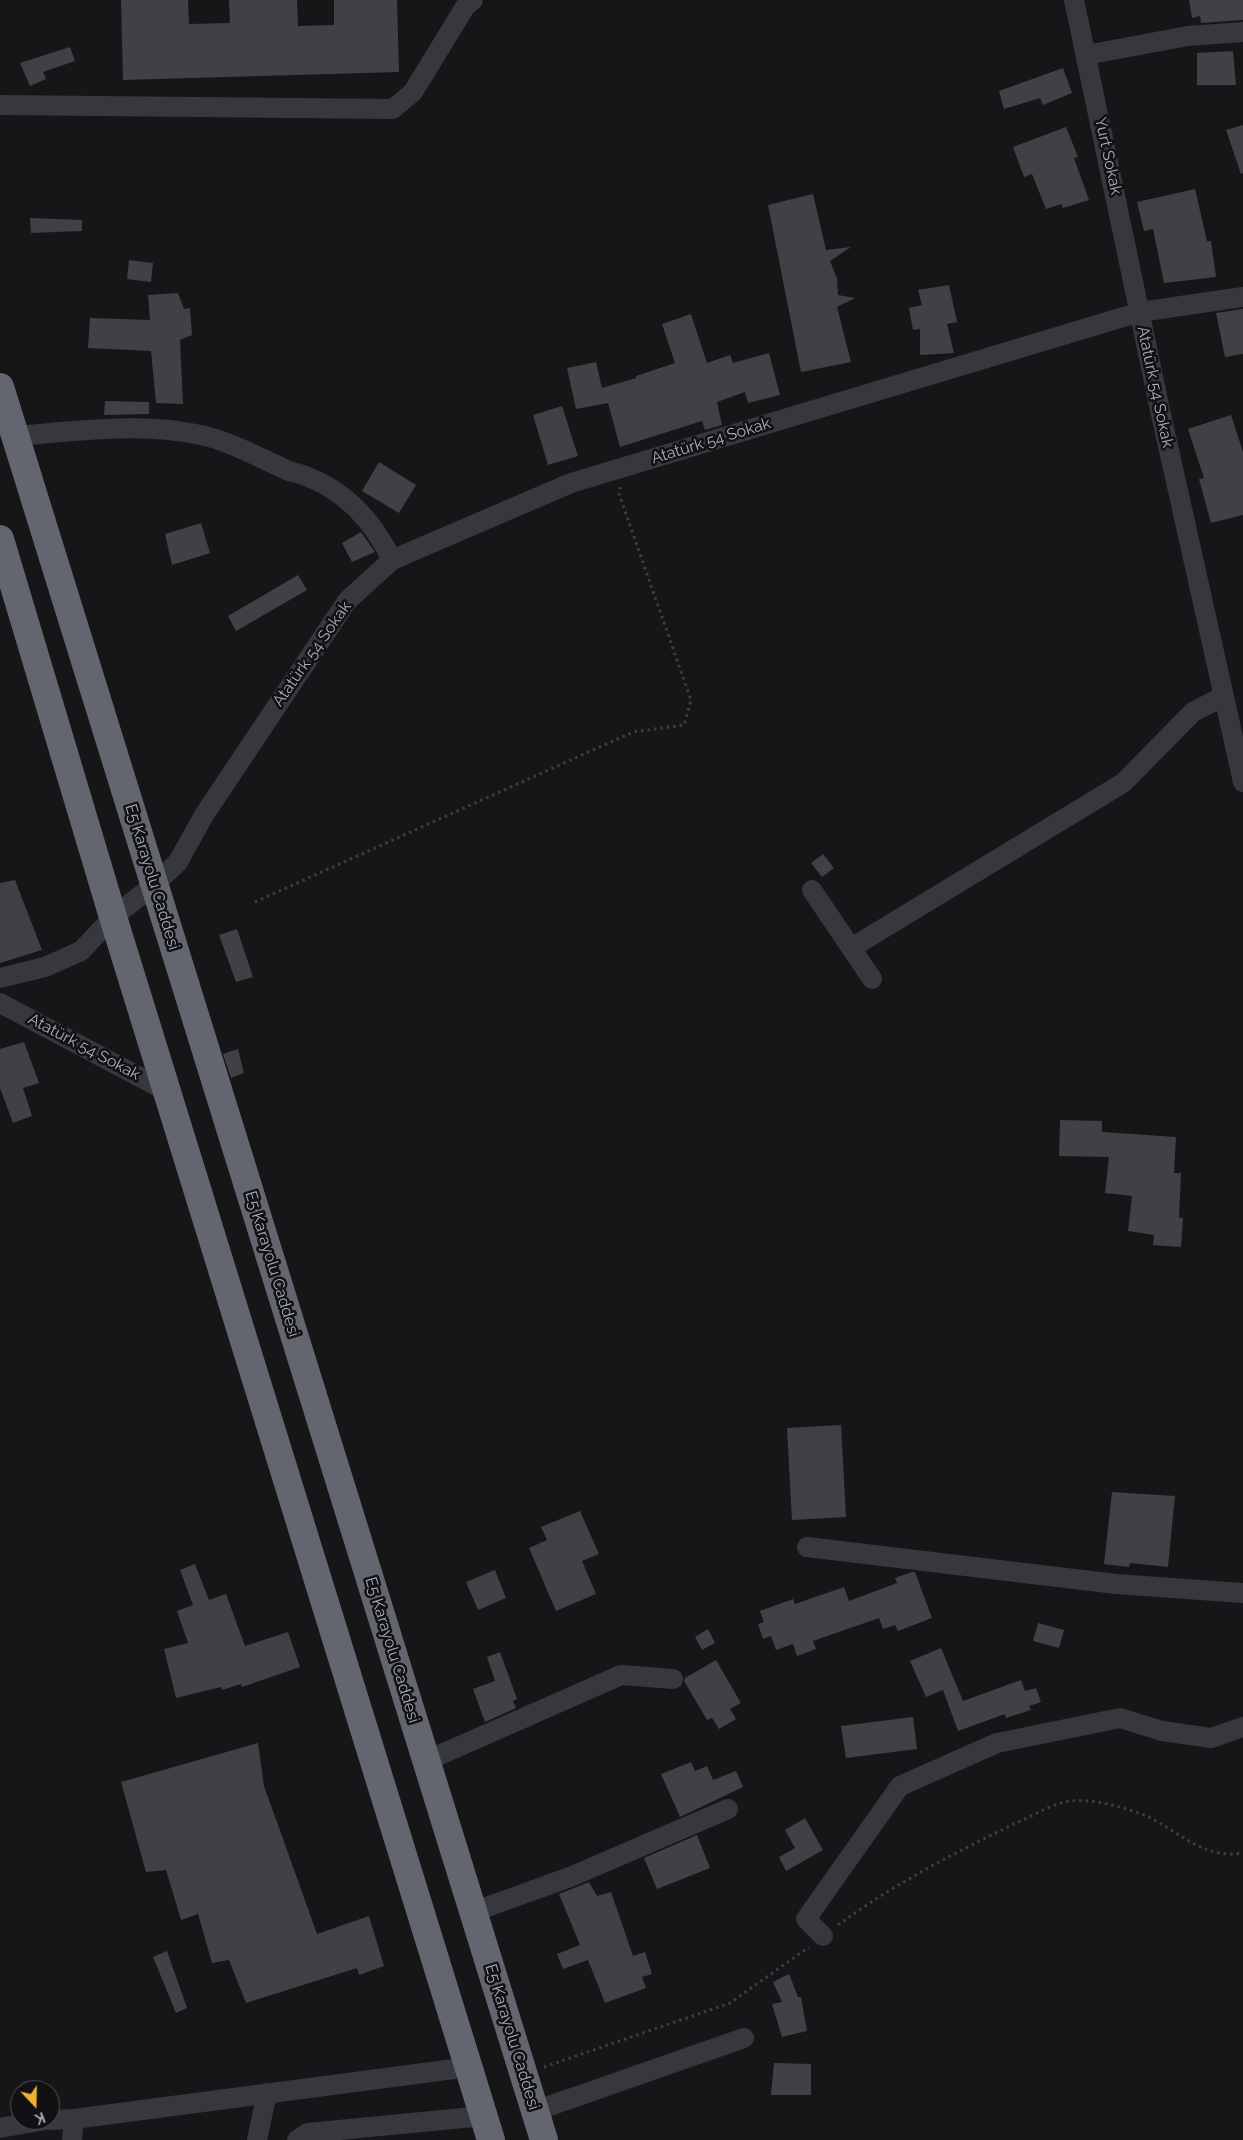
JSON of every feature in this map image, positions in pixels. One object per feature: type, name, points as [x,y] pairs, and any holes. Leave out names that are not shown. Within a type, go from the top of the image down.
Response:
[{"type":"highway","name":"E5 Karayolu Caddesi","points":[[0,387],[544,2140]]},
{"type":"highway","points":[[0,539],[114,917],[488,2128]]},
{"type":"street","points":[[0,105],[393,109],[413,92],[465,7],[473,0]]},
{"type":"street","name":"Yurt Sokak","points":[[1074,0],[1140,312]]},
{"type":"street","points":[[1086,56],[1188,36],[1243,32]]},
{"type":"street","points":[[1140,312],[1243,297]]},
{"type":"street","name":"Atatürk 54 Sokak","points":[[0,978],[45,967],[81,951],[114,917],[154,885],[178,862],[204,815],[347,601],[392,560],[571,483],[1140,312],[1243,782]]},
{"type":"street","points":[[15,436],[144,428],[187,433],[240,447],[290,471],[308,477],[342,496],[367,520],[392,560]]},
{"type":"street","points":[[850,948],[1123,783],[1193,712],[1224,696]]},
{"type":"street","points":[[812,890],[872,979]]},
{"type":"street","name":"Atatürk 54 Sokak","points":[[0,1003],[168,1092]]},
{"type":"street","points":[[807,1547],[1116,1584],[1243,1593]]},
{"type":"street","points":[[426,1761],[621,1675],[673,1679]]},
{"type":"street","points":[[823,1936],[806,1920],[900,1786],[997,1743],[1120,1718],[1162,1731],[1211,1738],[1243,1727]]},
{"type":"street","points":[[473,1912],[570,1877],[728,1809]]},
{"type":"street","points":[[535,2110],[744,2038]]},
{"type":"street","points":[[60,2120],[469,2067]]},
{"type":"street","points":[[257,2140],[267,2093]]},
{"type":"street","points":[[72,2140],[74,2119]]},
{"type":"street","points":[[297,2140],[308,2134],[488,2128]]},
{"type":"path","points":[[255,902],[633,732],[684,725],[691,700],[620,494],[620,469]]},
{"type":"path","points":[[524,2074],[730,2003],[823,1936],[916,1873],[1039,1812],[1070,1801],[1101,1801],[1142,1814],[1198,1847],[1227,1855],[1243,1853]]},
{"type":"building","points":[[121,0],[188,0],[189,24],[230,23],[229,0],[297,0],[298,26],[334,25],[334,0],[397,0],[399,72],[123,80]]},
{"type":"building","points":[[1189,0],[1243,0],[1243,20],[1201,23],[1200,16],[1192,18]]},
{"type":"building","points":[[70,47],[75,61],[43,72],[46,79],[30,86],[20,63]]},
{"type":"building","points":[[1233,51],[1236,85],[1197,85],[1197,53]]},
{"type":"building","points":[[1063,68],[1072,93],[1043,105],[1040,98],[1004,109],[999,91]]},
{"type":"building","points":[[1243,125],[1243,173],[1241,174],[1226,130]]},
{"type":"building","points":[[1066,127],[1078,157],[1074,158],[1089,200],[1063,208],[1061,204],[1046,209],[1032,174],[1024,177],[1013,147]]},
{"type":"building","points":[[1195,189],[1207,241],[1211,241],[1216,277],[1164,283],[1153,229],[1144,231],[1137,202]]},
{"type":"building","points":[[813,194],[826,250],[851,247],[830,261],[837,278],[838,295],[855,298],[837,307],[851,362],[801,372],[768,205]]},
{"type":"building","points":[[30,218],[82,220],[82,231],[31,233]]},
{"type":"building","points":[[129,260],[153,263],[151,282],[127,279]]},
{"type":"building","points":[[949,285],[957,322],[947,324],[954,353],[920,355],[920,329],[913,330],[909,308],[922,305],[918,290]]},
{"type":"building","points":[[178,293],[184,309],[190,308],[192,335],[180,340],[183,404],[156,403],[151,351],[88,348],[90,318],[150,320],[148,295]]},
{"type":"building","points":[[1243,309],[1243,354],[1225,357],[1216,313]]},
{"type":"building","points":[[691,314],[707,363],[730,355],[733,363],[769,353],[780,395],[748,403],[745,392],[717,402],[722,425],[705,430],[702,421],[620,447],[608,403],[576,409],[567,368],[596,362],[602,388],[636,378],[636,376],[675,363],[662,324]]},
{"type":"building","points":[[105,401],[149,402],[149,414],[104,415]]},
{"type":"building","points":[[562,406],[578,456],[548,465],[533,415]]},
{"type":"building","points":[[1231,415],[1243,452],[1243,515],[1211,523],[1199,479],[1204,478],[1188,429]]},
{"type":"building","points":[[379,462],[416,485],[399,513],[362,491]]},
{"type":"building","points":[[201,523],[210,553],[172,565],[165,534]]},
{"type":"building","points":[[361,532],[375,552],[352,562],[342,543]]},
{"type":"building","points":[[298,575],[307,590],[236,631],[228,616]]},
{"type":"building","points":[[823,854],[834,868],[822,877],[811,863]]},
{"type":"building","points":[[15,880],[42,950],[0,963],[0,883]]},
{"type":"building","points":[[237,929],[253,977],[236,982],[219,935]]},
{"type":"building","points":[[24,1042],[39,1083],[23,1088],[32,1116],[13,1123],[0,1088],[0,1049]]},
{"type":"building","points":[[238,1049],[244,1073],[231,1078],[223,1054]]},
{"type":"building","points":[[1060,1120],[1102,1121],[1102,1132],[1176,1137],[1174,1173],[1181,1173],[1179,1218],[1183,1218],[1181,1247],[1153,1245],[1154,1235],[1128,1231],[1132,1196],[1105,1193],[1109,1157],[1059,1156]]},
{"type":"building","points":[[841,1425],[846,1517],[792,1520],[787,1428]]},
{"type":"building","points":[[1112,1492],[1175,1496],[1168,1567],[1130,1563],[1129,1567],[1104,1564]]},
{"type":"building","points":[[580,1511],[599,1554],[582,1561],[596,1594],[556,1611],[529,1548],[547,1540],[541,1527]]},
{"type":"building","points":[[195,1564],[209,1600],[226,1594],[245,1646],[288,1632],[300,1667],[242,1687],[241,1684],[222,1690],[221,1687],[176,1698],[164,1649],[188,1643],[177,1611],[193,1605],[180,1570]]},
{"type":"building","points":[[495,1570],[506,1598],[478,1610],[466,1582]]},
{"type":"building","points":[[915,1572],[932,1618],[898,1631],[895,1625],[883,1629],[879,1618],[813,1641],[816,1649],[797,1656],[793,1644],[776,1650],[771,1636],[763,1639],[758,1624],[764,1622],[760,1611],[793,1599],[795,1604],[844,1587],[849,1601],[897,1583],[895,1578]]},
{"type":"building","points":[[1038,1623],[1064,1630],[1059,1648],[1033,1641]]},
{"type":"building","points":[[708,1629],[715,1643],[702,1650],[695,1637]]},
{"type":"building","points":[[941,1648],[963,1701],[1021,1680],[1025,1691],[1036,1688],[1041,1702],[1029,1706],[1031,1710],[1006,1718],[1005,1714],[958,1731],[943,1690],[926,1697],[910,1661]]},
{"type":"building","points":[[500,1652],[517,1699],[513,1701],[516,1708],[485,1722],[473,1689],[495,1681],[487,1657]]},
{"type":"building","points":[[716,1660],[741,1703],[730,1709],[736,1719],[719,1729],[712,1718],[707,1720],[684,1681],[685,1678]]},
{"type":"building","points":[[913,1717],[917,1749],[846,1758],[841,1726]]},
{"type":"building","points":[[258,1743],[264,1786],[317,1934],[369,1916],[384,1966],[359,1975],[357,1968],[246,2003],[229,1960],[212,1963],[198,1914],[181,1920],[166,1870],[146,1872],[121,1782]]},
{"type":"building","points":[[691,1762],[695,1771],[707,1766],[713,1780],[736,1771],[743,1787],[680,1817],[661,1774]]},
{"type":"building","points":[[805,1818],[823,1850],[786,1871],[779,1857],[795,1848],[785,1830]]},
{"type":"building","points":[[697,1835],[710,1868],[657,1889],[644,1858]]},
{"type":"building","points":[[589,1882],[597,1896],[611,1892],[633,1956],[645,1952],[652,1974],[642,1977],[646,1988],[605,2003],[588,1960],[563,1969],[557,1954],[580,1945],[559,1894]]},
{"type":"building","points":[[167,1951],[187,2008],[176,2013],[153,1957]]},
{"type":"building","points":[[789,1974],[798,1997],[801,1997],[807,2031],[782,2037],[772,2004],[782,2002],[773,1982]]},
{"type":"building","points":[[774,2063],[811,2064],[811,2095],[771,2095]]}]
